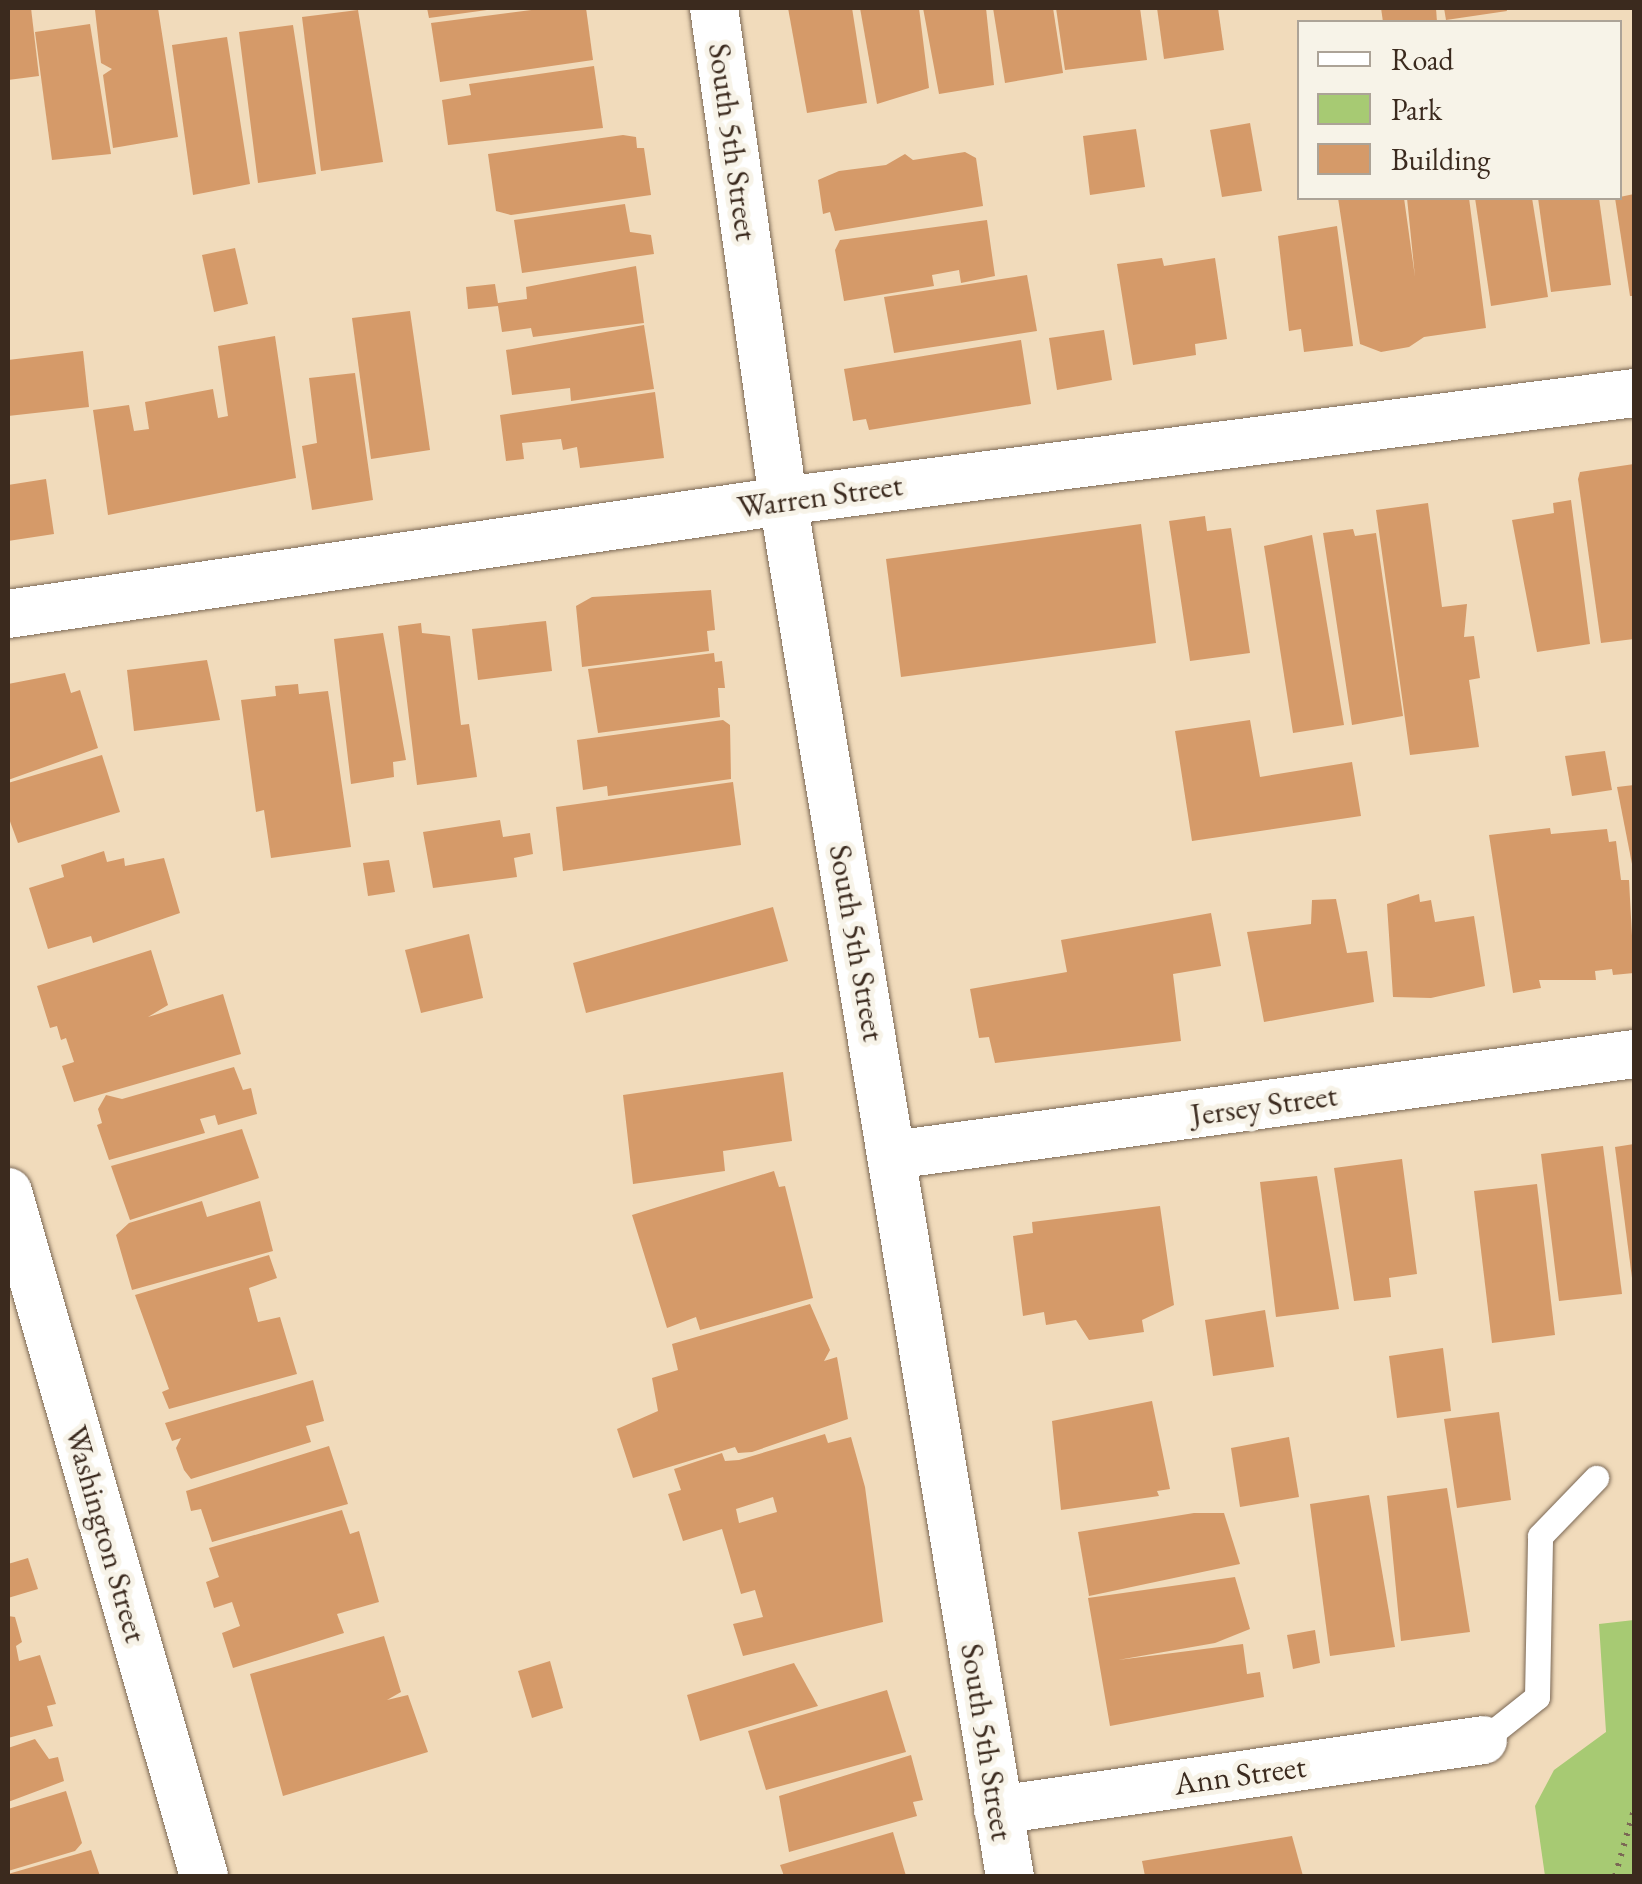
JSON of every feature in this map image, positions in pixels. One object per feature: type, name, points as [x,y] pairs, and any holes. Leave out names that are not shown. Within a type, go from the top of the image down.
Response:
[{"type":"street","name":"South 5th Street","points":[[714,8],[782,500],[1010,1876]]},
{"type":"street","name":"Warren Street","points":[[8,614],[782,500],[1634,393]]},
{"type":"street","name":"Jersey Street","points":[[892,1155],[1634,1054]]},
{"type":"street","name":"Washington Street","points":[[8,1192],[204,1876]]},
{"type":"street","name":"Ann Street","points":[[998,1810],[1482,1740]]},
{"type":"lane","points":[[1482,1740],[1537,1698],[1540,1536],[1596,1478]]},
{"type":"path","points":[[1615,1876],[1634,1810]]},
{"type":"green space","points":[[1634,1620],[1634,1876],[1545,1876],[1535,1806],[1554,1770],[1606,1732],[1599,1624]]},
{"type":"building","points":[[31,8],[39,76],[8,80],[8,10]]},
{"type":"building","points":[[158,8],[178,137],[113,148],[103,75],[112,69],[101,63],[95,10]]},
{"type":"building","points":[[427,8],[487,8],[487,10],[429,18]]},
{"type":"building","points":[[547,8],[586,8],[593,60],[440,82],[431,23]]},
{"type":"building","points":[[788,8],[852,8],[867,103],[807,113]]},
{"type":"building","points":[[860,8],[919,8],[929,88],[877,104]]},
{"type":"building","points":[[923,8],[986,8],[994,85],[939,94]]},
{"type":"building","points":[[993,8],[1053,8],[1063,73],[1005,83]]},
{"type":"building","points":[[1056,8],[1140,8],[1147,60],[1065,70]]},
{"type":"building","points":[[1157,8],[1218,8],[1224,50],[1164,59]]},
{"type":"building","points":[[1381,8],[1436,8],[1437,20],[1383,20]]},
{"type":"building","points":[[1444,8],[1506,8],[1507,11],[1446,20]]},
{"type":"building","points":[[358,10],[383,162],[321,171],[302,17]]},
{"type":"building","points":[[90,24],[111,154],[52,160],[35,32]]},
{"type":"building","points":[[293,25],[316,174],[258,183],[239,32]]},
{"type":"building","points":[[227,37],[250,184],[193,195],[172,45]]},
{"type":"building","points":[[594,66],[603,128],[448,145],[442,100],[471,95],[469,84]]},
{"type":"building","points":[[1250,123],[1262,191],[1222,197],[1210,130]]},
{"type":"building","points":[[1136,129],[1145,187],[1090,195],[1083,136]]},
{"type":"building","points":[[623,135],[636,137],[637,148],[644,148],[651,195],[511,215],[496,211],[488,154]]},
{"type":"building","points":[[965,152],[976,158],[983,206],[835,231],[830,212],[823,214],[818,180],[839,171],[886,165],[905,154],[913,160]]},
{"type":"building","points":[[1634,194],[1634,296],[1630,296],[1615,200],[1622,200],[1622,197]]},
{"type":"building","points":[[1338,200],[1404,200],[1415,277],[1407,200],[1469,200],[1486,328],[1424,337],[1409,347],[1381,352],[1360,344]]},
{"type":"building","points":[[1475,200],[1532,200],[1548,297],[1491,306]]},
{"type":"building","points":[[1538,200],[1599,200],[1611,285],[1551,292]]},
{"type":"building","points":[[625,204],[630,232],[651,235],[654,254],[522,273],[514,220]]},
{"type":"building","points":[[987,220],[995,276],[961,283],[959,270],[932,275],[934,286],[844,301],[835,250],[840,240]]},
{"type":"building","points":[[1337,226],[1353,346],[1304,352],[1301,329],[1289,331],[1278,236]]},
{"type":"building","points":[[235,248],[248,304],[214,312],[202,255]]},
{"type":"building","points":[[1162,258],[1164,266],[1215,258],[1227,339],[1195,344],[1196,355],[1133,365],[1117,264]]},
{"type":"building","points":[[636,266],[644,323],[533,337],[531,328],[502,332],[498,306],[468,309],[466,287],[495,284],[498,303],[527,299],[526,287]]},
{"type":"building","points":[[1027,275],[1037,331],[894,353],[884,297]]},
{"type":"building","points":[[410,311],[430,450],[371,459],[352,318]]},
{"type":"building","points":[[644,325],[654,389],[571,401],[570,388],[512,395],[506,350]]},
{"type":"building","points":[[1104,330],[1112,380],[1057,390],[1049,338]]},
{"type":"building","points":[[275,336],[296,478],[108,515],[93,410],[129,405],[134,431],[149,429],[145,402],[213,389],[218,418],[228,416],[218,346]]},
{"type":"building","points":[[1021,340],[1031,404],[869,430],[866,419],[853,421],[844,369]]},
{"type":"building","points":[[83,351],[89,407],[8,416],[8,360]]},
{"type":"building","points":[[355,373],[373,500],[312,510],[302,446],[317,443],[309,378]]},
{"type":"building","points":[[655,392],[664,458],[580,468],[577,447],[563,450],[561,439],[522,443],[524,459],[506,461],[500,415]]},
{"type":"building","points":[[1634,464],[1634,639],[1601,643],[1578,479],[1580,472]]},
{"type":"building","points":[[46,479],[54,534],[8,541],[8,485]]},
{"type":"building","points":[[1571,500],[1590,644],[1537,652],[1512,520],[1554,513],[1553,503]]},
{"type":"building","points":[[1428,503],[1442,607],[1467,604],[1464,637],[1474,636],[1480,678],[1469,680],[1479,747],[1410,755],[1376,510]]},
{"type":"building","points":[[1205,516],[1207,531],[1231,528],[1250,653],[1190,661],[1169,521]]},
{"type":"building","points":[[1141,524],[1156,643],[901,677],[886,559]]},
{"type":"building","points":[[1353,529],[1355,536],[1376,533],[1403,716],[1352,725],[1323,533]]},
{"type":"building","points":[[1312,535],[1344,725],[1293,733],[1264,546]]},
{"type":"building","points":[[711,590],[715,630],[707,631],[709,651],[582,667],[576,606],[592,597]]},
{"type":"building","points":[[546,621],[552,671],[478,680],[472,629]]},
{"type":"building","points":[[421,623],[422,633],[450,636],[461,725],[469,724],[477,777],[417,785],[398,626]]},
{"type":"building","points":[[383,633],[406,760],[393,762],[394,777],[351,784],[334,639]]},
{"type":"building","points":[[714,653],[715,662],[722,661],[725,688],[718,688],[720,717],[598,733],[588,669]]},
{"type":"building","points":[[207,660],[220,720],[134,731],[127,670]]},
{"type":"building","points":[[65,673],[71,693],[80,690],[98,748],[8,780],[8,684]]},
{"type":"building","points":[[298,684],[299,694],[328,691],[351,847],[271,858],[264,810],[256,812],[241,700],[276,696],[275,686]]},
{"type":"building","points":[[723,720],[730,725],[731,779],[608,796],[607,786],[583,790],[577,740]]},
{"type":"building","points":[[1250,720],[1260,777],[1352,762],[1361,816],[1192,841],[1175,731]]},
{"type":"building","points":[[1605,751],[1612,790],[1572,796],[1565,756]]},
{"type":"building","points":[[102,755],[120,812],[18,843],[8,816],[8,783]]},
{"type":"building","points":[[733,782],[741,845],[563,871],[556,807]]},
{"type":"building","points":[[1634,785],[1634,864],[1632,864],[1617,787]]},
{"type":"building","points":[[500,820],[503,837],[530,833],[533,854],[514,858],[517,877],[433,888],[423,832]]},
{"type":"building","points":[[1550,828],[1551,834],[1607,829],[1609,842],[1616,841],[1621,880],[1629,880],[1634,973],[1613,975],[1612,969],[1595,971],[1596,980],[1539,980],[1541,988],[1513,993],[1489,835]]},
{"type":"building","points":[[104,851],[107,862],[124,858],[125,866],[164,858],[180,913],[93,943],[91,936],[48,949],[29,888],[64,877],[61,865]]},
{"type":"building","points":[[389,860],[395,892],[368,896],[363,863]]},
{"type":"building","points":[[1419,894],[1420,902],[1431,900],[1435,922],[1474,916],[1485,986],[1431,998],[1393,997],[1387,904]]},
{"type":"building","points":[[1336,899],[1347,953],[1367,951],[1374,1002],[1264,1022],[1247,932],[1311,924],[1312,900]]},
{"type":"building","points":[[773,907],[788,961],[586,1013],[573,963]]},
{"type":"building","points":[[1211,913],[1221,966],[1173,974],[1181,1041],[995,1063],[989,1037],[979,1038],[970,989],[1067,972],[1061,940]]},
{"type":"building","points":[[469,934],[483,998],[421,1013],[405,950]]},
{"type":"building","points":[[151,950],[168,1005],[148,1017],[223,994],[241,1054],[74,1102],[62,1066],[74,1062],[66,1038],[61,1040],[57,1026],[50,1028],[37,986]]},
{"type":"building","points":[[234,1067],[243,1090],[251,1088],[257,1114],[218,1125],[215,1115],[200,1119],[205,1133],[109,1160],[97,1125],[102,1123],[98,1109],[106,1095],[122,1099]]},
{"type":"building","points":[[783,1072],[792,1141],[723,1151],[725,1171],[633,1184],[623,1095]]},
{"type":"building","points":[[242,1129],[259,1178],[130,1220],[111,1166]]},
{"type":"building","points":[[1634,1144],[1634,1278],[1632,1278],[1615,1147]]},
{"type":"building","points":[[1603,1146],[1622,1294],[1559,1301],[1541,1154]]},
{"type":"building","points":[[1402,1159],[1417,1274],[1389,1278],[1391,1297],[1354,1301],[1334,1168]]},
{"type":"building","points":[[774,1171],[779,1187],[785,1186],[813,1298],[700,1330],[696,1317],[667,1328],[632,1215]]},
{"type":"building","points":[[1317,1176],[1339,1309],[1276,1317],[1260,1182]]},
{"type":"building","points":[[1537,1184],[1555,1335],[1492,1343],[1474,1191]]},
{"type":"building","points":[[202,1201],[207,1217],[260,1201],[273,1251],[132,1290],[116,1235],[129,1223]]},
{"type":"building","points":[[1160,1206],[1174,1305],[1142,1320],[1144,1332],[1089,1340],[1076,1320],[1046,1325],[1044,1312],[1023,1316],[1013,1236],[1033,1233],[1032,1222]]},
{"type":"building","points":[[269,1255],[277,1278],[249,1288],[258,1322],[280,1317],[297,1374],[169,1409],[162,1392],[169,1389],[135,1295]]},
{"type":"building","points":[[810,1304],[830,1350],[824,1361],[837,1357],[848,1419],[752,1452],[738,1453],[735,1447],[633,1478],[617,1429],[658,1411],[652,1378],[678,1370],[672,1344]]},
{"type":"building","points":[[1265,1310],[1274,1367],[1213,1376],[1205,1320]]},
{"type":"building","points":[[1443,1348],[1451,1411],[1397,1418],[1389,1356]]},
{"type":"building","points":[[313,1380],[324,1421],[306,1426],[311,1442],[191,1479],[184,1470],[176,1448],[181,1438],[172,1441],[165,1423]]},
{"type":"building","points":[[1152,1401],[1170,1489],[1157,1491],[1159,1496],[1061,1510],[1052,1421]]},
{"type":"building","points":[[1499,1412],[1511,1500],[1457,1508],[1444,1419]]},
{"type":"building","points":[[825,1434],[828,1443],[851,1437],[865,1487],[883,1622],[743,1656],[733,1624],[763,1617],[755,1590],[741,1594],[722,1529],[683,1541],[668,1494],[681,1490],[674,1469],[722,1453],[725,1461]],"holes":[[[773,1497],[777,1512],[739,1523],[736,1509]]]},
{"type":"building","points":[[1289,1437],[1299,1497],[1240,1507],[1231,1448]]},
{"type":"building","points":[[329,1446],[348,1504],[212,1542],[201,1509],[191,1511],[186,1491]]},
{"type":"building","points":[[1447,1488],[1470,1632],[1401,1641],[1387,1496]]},
{"type":"building","points":[[1369,1495],[1395,1647],[1330,1656],[1310,1504]]},
{"type":"building","points":[[342,1510],[350,1534],[359,1531],[379,1602],[337,1614],[344,1633],[233,1668],[222,1633],[240,1626],[232,1602],[214,1608],[206,1582],[219,1577],[209,1548]]},
{"type":"building","points":[[1194,1513],[1224,1513],[1240,1564],[1089,1596],[1078,1532]]},
{"type":"building","points":[[28,1558],[38,1589],[8,1598],[8,1564]]},
{"type":"building","points":[[1235,1577],[1250,1629],[1215,1643],[1118,1660],[1243,1644],[1247,1674],[1260,1672],[1264,1697],[1110,1726],[1088,1598]]},
{"type":"building","points":[[8,1616],[15,1617],[22,1642],[16,1646],[19,1661],[40,1655],[56,1704],[47,1706],[53,1726],[8,1738]]},
{"type":"building","points":[[1315,1630],[1320,1663],[1293,1669],[1287,1635]]},
{"type":"building","points":[[384,1636],[401,1692],[387,1700],[408,1695],[428,1752],[283,1796],[250,1674]]},
{"type":"building","points":[[550,1661],[563,1708],[532,1718],[518,1671]]},
{"type":"building","points":[[794,1663],[818,1706],[700,1741],[687,1695]]},
{"type":"building","points":[[887,1690],[906,1752],[766,1790],[748,1731]]},
{"type":"building","points":[[35,1739],[49,1759],[58,1757],[64,1781],[8,1802],[8,1748]]},
{"type":"building","points":[[911,1755],[923,1800],[913,1802],[917,1816],[789,1852],[779,1796]]},
{"type":"building","points":[[66,1791],[82,1843],[75,1851],[8,1871],[8,1809]]},
{"type":"building","points":[[893,1832],[906,1876],[784,1876],[780,1865]]},
{"type":"building","points":[[1292,1836],[1303,1876],[1145,1876],[1142,1861]]},
{"type":"building","points":[[91,1850],[100,1876],[8,1876],[8,1874]]}]
